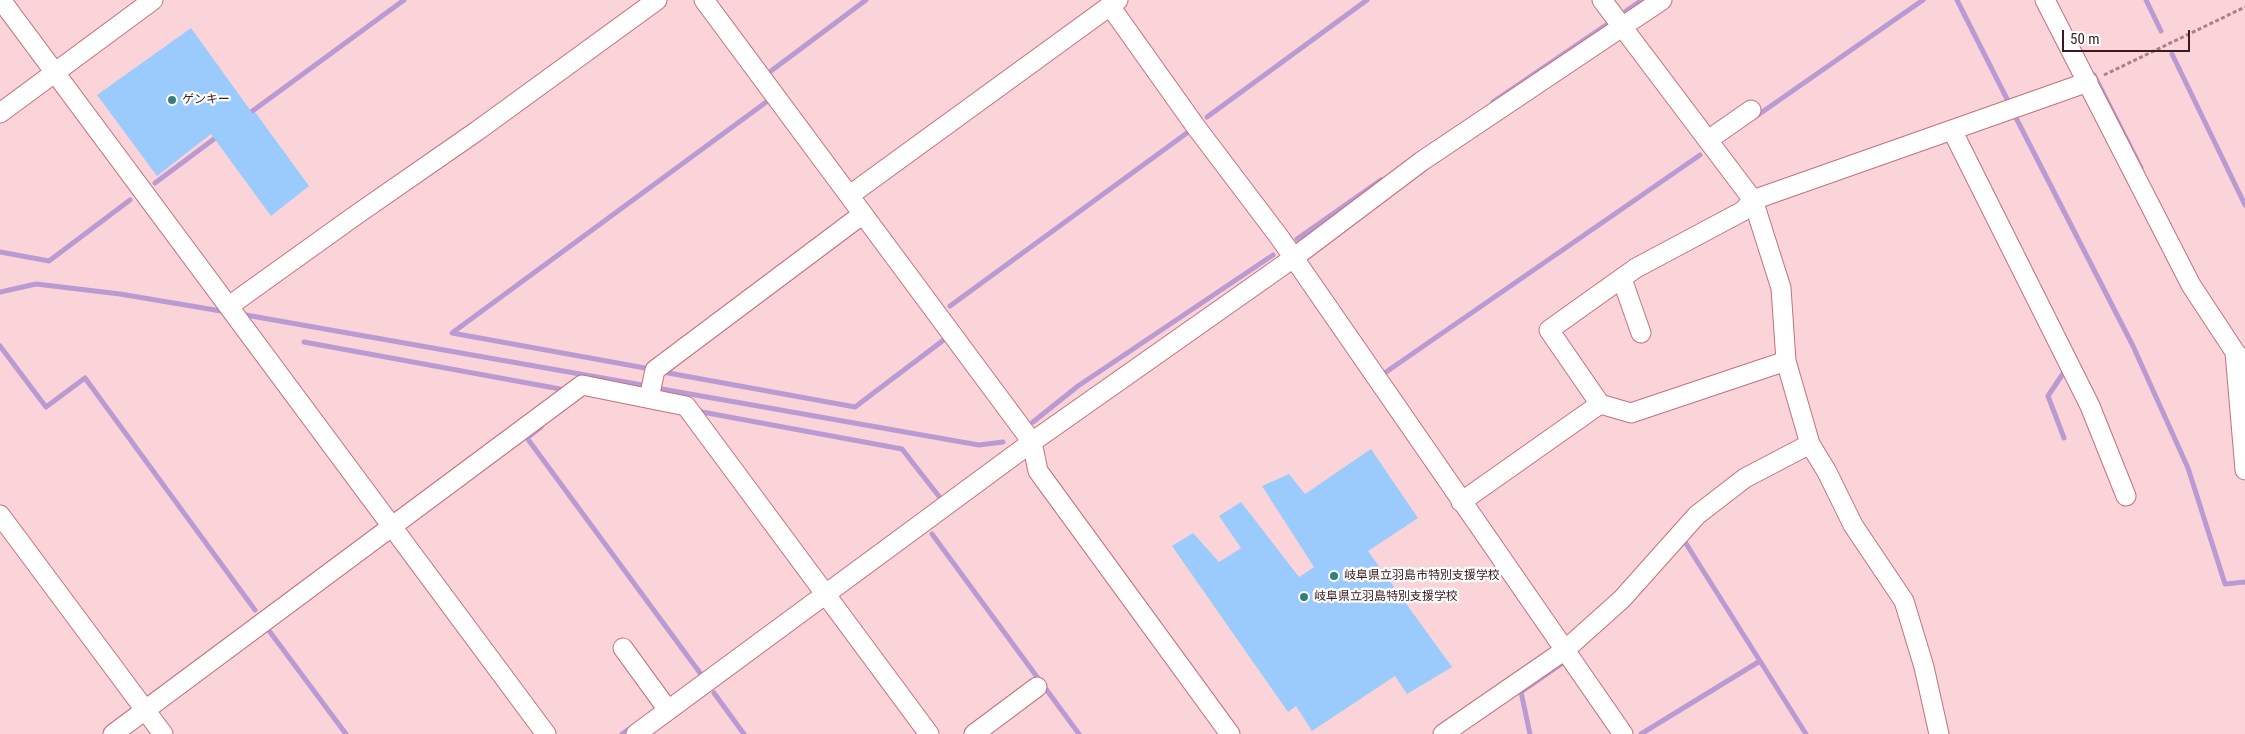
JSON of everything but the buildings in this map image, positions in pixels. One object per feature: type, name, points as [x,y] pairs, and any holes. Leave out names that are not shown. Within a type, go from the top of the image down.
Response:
[{"type":"street","points":[[2,0],[54,74],[233,311],[546,734]]},
{"type":"street","points":[[0,113],[154,0]]},
{"type":"street","points":[[233,311],[657,0]]},
{"type":"street","points":[[704,0],[1032,442],[1038,471],[1230,734]]},
{"type":"street","points":[[1602,0],[1753,200],[1781,288],[1786,361],[1810,444],[1827,472],[1853,525],[1904,601],[1924,667],[1939,734]]},
{"type":"street","points":[[636,734],[1032,442],[1292,259],[1422,161],[1662,0]]},
{"type":"street","points":[[2045,0],[2191,284],[2240,358],[2245,470]]},
{"type":"street","points":[[850,195],[1114,3],[1196,127],[1280,238],[1292,259],[1623,734]]},
{"type":"street","points":[[1786,361],[1631,413],[1600,404],[1550,330],[1636,268],[1743,210],[1753,200],[2088,82]]},
{"type":"street","points":[[1708,140],[1751,110]]},
{"type":"street","points":[[1952,130],[2090,406],[2126,496]]},
{"type":"street","points":[[651,389],[655,370],[864,214]]},
{"type":"street","points":[[1622,279],[1641,333]]},
{"type":"street","points":[[113,734],[582,385],[651,389],[686,406],[929,734]]},
{"type":"street","points":[[1461,502],[1600,404]]},
{"type":"street","points":[[1444,734],[1565,650],[1622,599],[1697,515],[1745,478],[1810,444]]},
{"type":"street","points":[[0,514],[163,734]]},
{"type":"street","points":[[623,648],[668,710]]},
{"type":"street","points":[[974,734],[1037,687]]},
{"type":"path","points":[[2088,82],[2245,6]]},
{"type":"waterway","points":[[247,115],[404,0]]},
{"type":"waterway","points":[[771,71],[866,0]]},
{"type":"waterway","points":[[1207,117],[1367,0]]},
{"type":"waterway","points":[[1626,11],[1642,0]]},
{"type":"waterway","points":[[1755,117],[1923,0]]},
{"type":"waterway","points":[[1957,0],[2008,101]]},
{"type":"waterway","points":[[2146,0],[2161,31]]},
{"type":"waterway","points":[[1493,102],[1606,25]]},
{"type":"waterway","points":[[2172,54],[2245,205]]},
{"type":"waterway","points":[[2094,75],[2141,168]]},
{"type":"waterway","points":[[645,368],[452,333],[769,100]]},
{"type":"waterway","points":[[2014,114],[2133,346],[2188,468],[2225,584],[2245,582]]},
{"type":"waterway","points":[[950,306],[1191,130]]},
{"type":"waterway","points":[[155,183],[218,136]]},
{"type":"waterway","points":[[1386,372],[1700,155]]},
{"type":"waterway","points":[[1297,239],[1381,180]]},
{"type":"waterway","points":[[0,252],[49,261],[130,200]]},
{"type":"waterway","points":[[1033,422],[1078,386],[1273,255]]},
{"type":"waterway","points":[[0,292],[36,284],[120,294],[227,312]]},
{"type":"waterway","points":[[240,314],[648,386]]},
{"type":"waterway","points":[[663,372],[855,407],[945,339]]},
{"type":"waterway","points":[[304,342],[560,389]]},
{"type":"waterway","points":[[0,346],[46,407],[85,378],[255,610]]},
{"type":"waterway","points":[[2064,438],[2048,396],[2066,369]]},
{"type":"waterway","points":[[656,388],[979,445],[1003,442]]},
{"type":"waterway","points":[[698,410],[902,449],[941,499]]},
{"type":"waterway","points":[[541,427],[527,438],[703,677]]},
{"type":"waterway","points":[[932,534],[1079,734]]},
{"type":"waterway","points":[[1641,734],[1760,661],[1685,542]]},
{"type":"waterway","points":[[270,632],[346,734]]},
{"type":"waterway","points":[[1760,661],[1806,734]]},
{"type":"waterway","points":[[1530,734],[1521,692],[1564,662],[1566,664]]},
{"type":"waterway","points":[[714,693],[744,734]]},
{"type":"waterway","points":[[622,734],[632,727]]},
{"type":"place","name":"ゲンキー","points":[[172,100]]},
{"type":"place","name":"岐阜県立羽島市特別支援学校","points":[[1334,576]]},
{"type":"place","name":"岐阜県立羽島特別支援学校","points":[[1304,597]]}]
